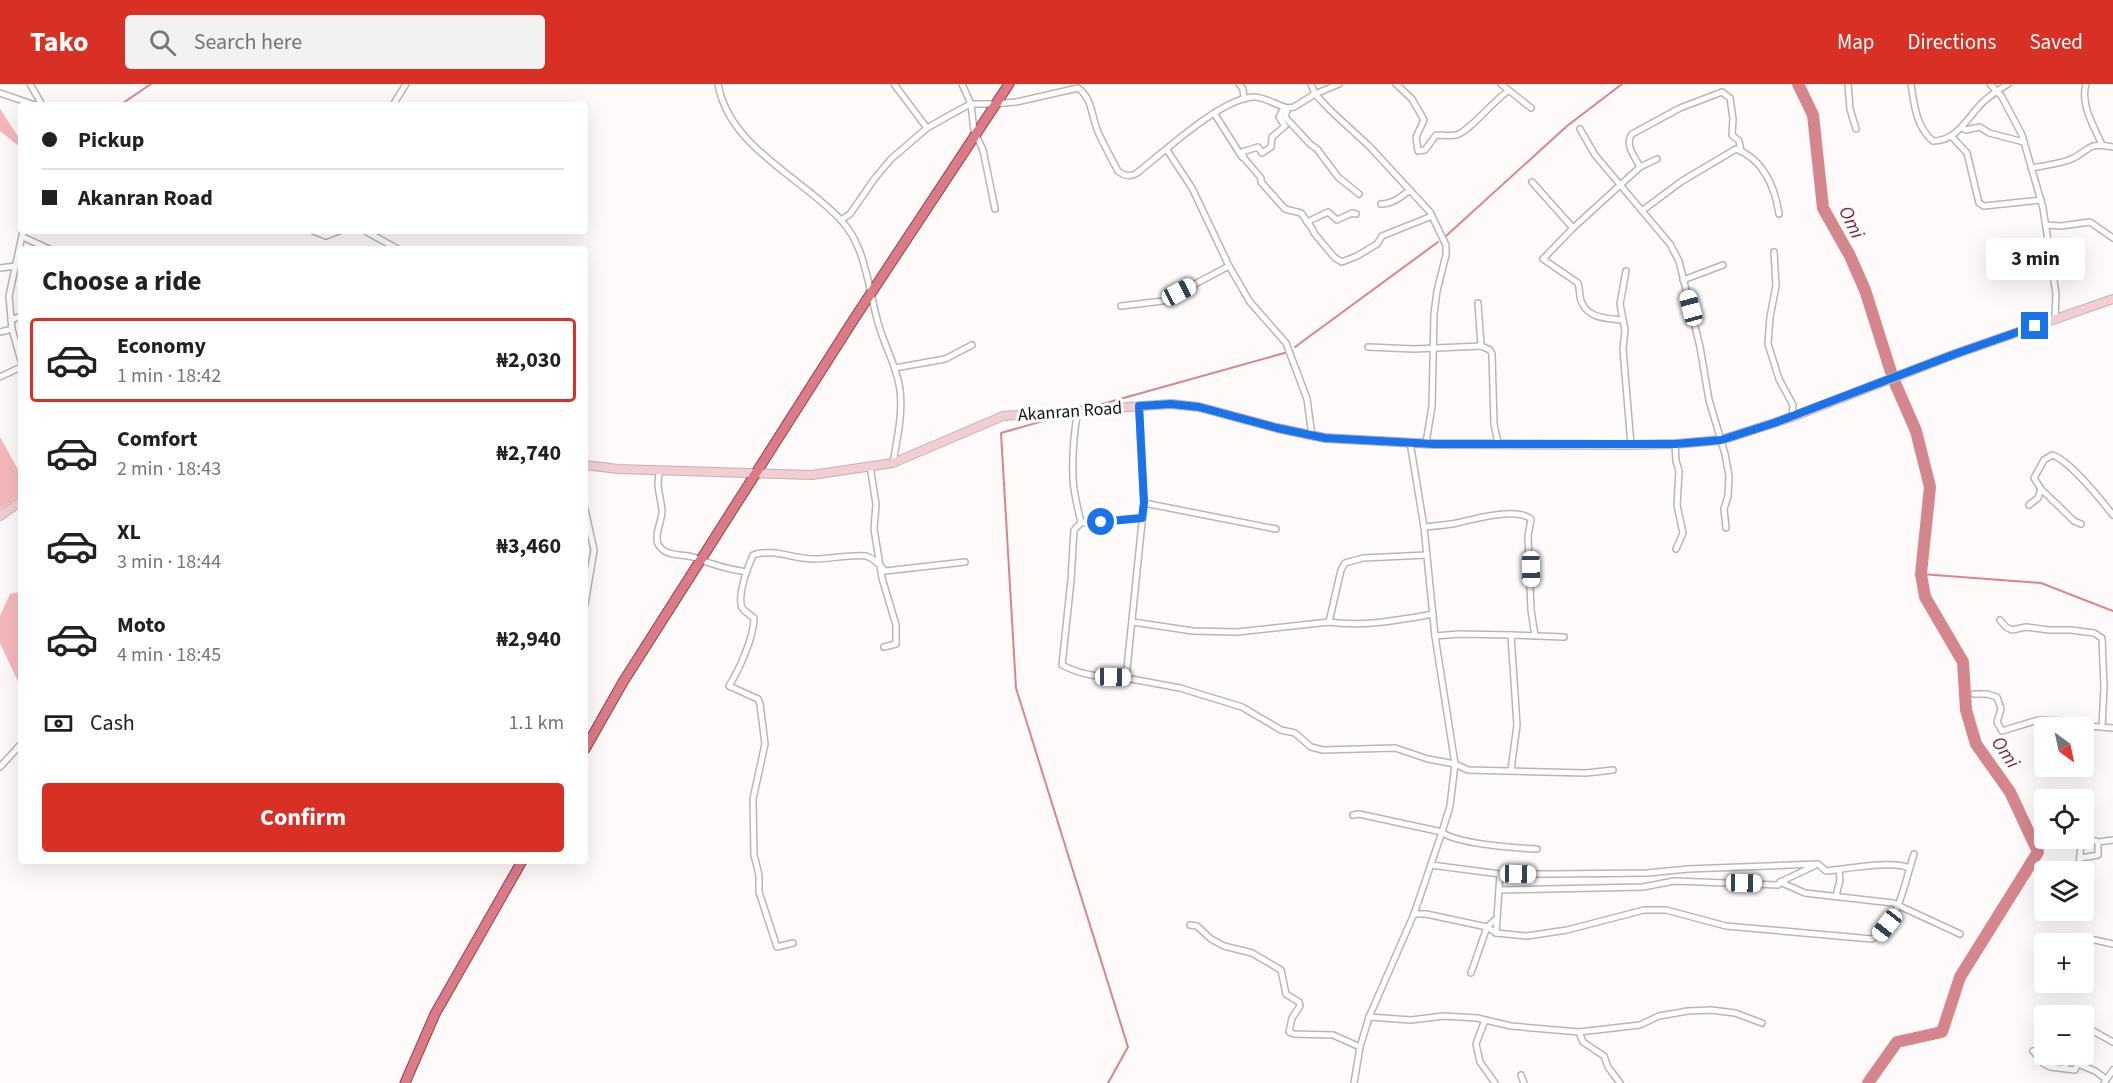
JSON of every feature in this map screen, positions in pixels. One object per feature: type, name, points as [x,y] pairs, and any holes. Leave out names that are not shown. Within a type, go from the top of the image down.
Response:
[{"type":"highway","points":[[588,744],[630,671],[854,320],[1009,84]]},
{"type":"highway","points":[[405,1083],[435,1014],[520,864]]},
{"type":"main road","name":"Akanran Road","points":[[588,465],[618,469],[812,475],[893,463],[1003,416],[1171,404],[1199,407],[1325,438],[1426,443],[1631,445],[1721,440],[1792,417],[1955,354],[2113,299]]},
{"type":"main road","points":[[0,516],[18,503]]},
{"type":"street","points":[[30,84],[40,102]]},
{"type":"street","points":[[395,102],[406,84]]},
{"type":"street","points":[[718,84],[727,110],[760,153],[814,195],[841,220],[850,231],[861,254],[879,328],[895,368],[900,391],[893,463]]},
{"type":"street","points":[[894,84],[927,128]]},
{"type":"street","points":[[962,84],[971,104],[974,131],[983,150],[995,209]]},
{"type":"street","points":[[1239,84],[1243,89],[1244,99]]},
{"type":"street","points":[[1311,84],[1315,94],[1370,147],[1432,216],[1446,245],[1446,255],[1434,308],[1432,406],[1426,443]]},
{"type":"street","points":[[841,220],[850,214],[891,159],[927,128],[971,104],[1016,102],[1078,86],[1093,109],[1097,130],[1118,171],[1122,174],[1135,174],[1214,113],[1244,99],[1255,97],[1284,108],[1294,107],[1315,94],[1339,84]]},
{"type":"street","points":[[1396,84],[1412,99],[1425,120],[1416,137],[1418,151],[1425,150],[1436,135],[1457,135],[1476,121],[1490,104],[1508,91]]},
{"type":"street","points":[[1501,84],[1531,108]]},
{"type":"street","points":[[1848,84],[1856,129]]},
{"type":"street","points":[[1911,84],[1914,108],[1921,126],[1933,141],[1942,141],[1962,128],[1984,101],[2008,84]]},
{"type":"street","points":[[1990,84],[2002,97],[2022,135],[2041,200],[2056,294],[2055,319]]},
{"type":"street","points":[[2086,84],[2084,90],[2089,116],[2102,145]]},
{"type":"street","points":[[1640,167],[1628,143],[1632,134],[1680,108],[1722,92],[1730,98],[1733,119],[1732,135],[1739,141],[1741,151]]},
{"type":"street","points":[[0,93],[26,102]]},
{"type":"street","points":[[1244,158],[1242,152],[1251,148],[1258,147],[1262,153],[1271,147],[1272,137],[1285,126],[1279,117],[1284,108]]},
{"type":"street","points":[[1284,108],[1287,111],[1285,117],[1317,149],[1338,177],[1359,194]]},
{"type":"street","points":[[1214,113],[1244,158],[1262,178],[1262,182],[1285,208],[1301,213],[1328,251],[1342,262],[1377,244],[1382,236],[1432,216]]},
{"type":"street","points":[[1962,128],[1966,130],[1980,127],[1989,133],[2024,142]]},
{"type":"street","points":[[1580,129],[1595,156],[1642,210],[1676,254],[1700,347],[1709,400],[1729,476],[1728,496],[1724,509],[1726,528]]},
{"type":"street","points":[[1951,136],[1967,153],[1979,203],[1984,206],[2041,200]]},
{"type":"street","points":[[2031,168],[2060,163],[2073,158],[2086,148],[2102,145],[2113,147]]},
{"type":"street","points":[[1642,210],[1712,162],[1736,149],[1753,157],[1763,171],[1777,200],[1779,214]]},
{"type":"street","points":[[1167,150],[1192,188],[1229,266],[1260,315],[1273,326],[1286,343],[1307,399],[1312,436]]},
{"type":"street","points":[[1622,320],[1604,320],[1591,312],[1582,304],[1578,283],[1543,259],[1573,228],[1640,167],[1658,159]]},
{"type":"street","points":[[1532,182],[1573,228]]},
{"type":"street","points":[[1381,204],[1387,204],[1410,190]]},
{"type":"street","points":[[1307,222],[1328,212],[1337,220],[1352,213],[1356,214]]},
{"type":"street","points":[[2046,225],[2061,226],[2090,222],[2113,238]]},
{"type":"street","points":[[23,234],[44,246]]},
{"type":"street","points":[[370,234],[392,246]]},
{"type":"street","points":[[1774,252],[1776,286],[1768,344],[1779,379],[1793,405],[1792,417]]},
{"type":"street","points":[[18,257],[9,296],[12,329],[18,350]]},
{"type":"street","points":[[1683,280],[1723,265]]},
{"type":"street","points":[[0,268],[16,266]]},
{"type":"street","points":[[1120,306],[1162,301],[1229,266]]},
{"type":"street","points":[[1626,271],[1620,304],[1625,330],[1623,350],[1631,445]]},
{"type":"street","points":[[1478,303],[1481,346]]},
{"type":"street","points":[[11,320],[18,317]]},
{"type":"street","points":[[0,332],[12,329]]},
{"type":"street","points":[[895,368],[945,359],[972,345]]},
{"type":"street","points":[[1368,347],[1433,349],[1481,346],[1490,350],[1494,424],[1498,443]]},
{"type":"street","points":[[0,377],[18,368]]},
{"type":"street","points":[[1126,678],[1144,503],[1139,406]]},
{"type":"street","points":[[1078,410],[1073,441],[1075,453],[1072,478],[1081,523]]},
{"type":"street","points":[[1354,1083],[1360,1047],[1370,1017],[1414,914],[1442,832],[1450,806],[1455,764],[1435,636],[1424,527],[1410,442]]},
{"type":"street","points":[[1675,444],[1679,471],[1677,505],[1683,533],[1676,549]]},
{"type":"street","points":[[2080,524],[2041,489],[2034,478],[2044,460],[2052,455],[2059,457],[2113,515]]},
{"type":"street","points":[[870,466],[876,504],[874,529],[882,578],[896,625],[896,644],[884,647]]},
{"type":"street","points":[[660,470],[657,482],[662,513],[657,536],[658,543],[664,550],[676,555],[746,572]]},
{"type":"street","points":[[2030,505],[2038,498],[2041,489]]},
{"type":"street","points":[[1144,503],[1276,529]]},
{"type":"street","points":[[1424,527],[1488,516],[1521,514],[1531,519],[1528,536],[1531,610],[1535,636]]},
{"type":"street","points":[[1142,518],[1081,523],[1074,530],[1062,665],[1079,674],[1126,678],[1180,688],[1242,707],[1281,730],[1295,733],[1311,747],[1323,750],[1395,748],[1428,759],[1455,764],[1468,770],[1586,772],[1613,770]]},
{"type":"street","points":[[588,520],[594,550],[588,586]]},
{"type":"street","points":[[793,943],[777,947],[759,892],[752,823],[753,799],[764,753],[760,705],[758,699],[729,686],[736,675],[754,627],[754,618],[743,610],[741,604],[746,572],[753,555],[763,552],[812,560],[867,556],[885,571],[965,562]]},
{"type":"street","points":[[1329,622],[1341,570],[1345,563],[1363,558],[1427,555]]},
{"type":"street","points":[[1132,622],[1193,631],[1237,632],[1329,622],[1389,622],[1433,614]]},
{"type":"street","points":[[2000,620],[2012,630],[2026,627],[2072,630],[2094,633],[2102,638],[2104,687],[2102,727]]},
{"type":"street","points":[[1511,634],[1517,725],[1511,771]]},
{"type":"street","points":[[1435,636],[1511,634],[1564,637]]},
{"type":"street","points":[[1974,694],[1996,697],[2001,710],[1997,722],[2001,731],[2038,720],[2113,728]]},
{"type":"street","points":[[0,767],[18,747]]},
{"type":"street","points":[[1353,814],[1442,832],[1447,837],[1466,841],[1512,848],[1537,849]]},
{"type":"street","points":[[2080,861],[2081,845],[2090,839],[2098,842],[2113,840]]},
{"type":"street","points":[[2081,858],[2098,855],[2098,842]]},
{"type":"street","points":[[1414,914],[1426,914],[1487,927],[1496,933],[1527,936],[1567,930],[1644,910],[1666,910],[1726,926],[1872,939],[1879,934],[1899,905],[1914,855]]},
{"type":"street","points":[[1431,865],[1500,874],[1647,873],[1688,869],[1818,864],[1826,871],[1904,865],[1910,868]]},
{"type":"street","points":[[1499,890],[1643,887],[1674,881],[1778,885],[1818,864]]},
{"type":"street","points":[[1836,896],[1840,880],[1839,870]]},
{"type":"street","points":[[1496,933],[1500,874]]},
{"type":"street","points":[[1780,882],[1805,893],[1899,905],[1960,934]]},
{"type":"street","points":[[1472,972],[1487,927],[1496,919]]},
{"type":"street","points":[[1190,926],[1197,926],[1211,939],[1224,946],[1252,953],[1281,970],[1286,994],[1299,1002],[1300,1006],[1292,1018],[1289,1032],[1333,1035],[1360,1047]]},
{"type":"street","points":[[2095,940],[2113,944]]},
{"type":"street","points":[[1370,1017],[1411,1020],[1444,1016],[1485,1020],[1511,1026],[1579,1032],[1640,1025],[1659,1016],[1711,1010],[1736,1013],[1762,1023]]},
{"type":"street","points":[[1485,1020],[1476,1044],[1480,1062],[1495,1083]]},
{"type":"street","points":[[2094,1031],[2113,1042]]},
{"type":"street","points":[[1579,1032],[1583,1042],[1604,1056],[1620,1083]]},
{"type":"street","points":[[2033,1051],[2044,1064],[2050,1067],[2064,1067],[2070,1071],[2075,1070],[2078,1065]]},
{"type":"street","points":[[2080,1065],[2105,1081],[2113,1070]]},
{"type":"street","points":[[1521,1075],[1524,1083]]},
{"type":"shaded area","points":[[0,109],[18,136],[18,146],[0,131]]},
{"type":"shaded area","points":[[0,437],[18,470],[18,497],[0,509]]},
{"type":"shaded area","points":[[18,593],[18,682],[0,643],[0,616],[10,594]]},
{"type":"waterway","points":[[124,102],[151,84]]},
{"type":"waterway","points":[[1446,236],[1567,126],[1622,84]]},
{"type":"waterway","name":"Omi","points":[[1798,84],[1813,115],[1823,208],[1850,256],[1865,290],[1891,372]]},
{"type":"waterway","points":[[1295,347],[1438,242]]},
{"type":"waterway","points":[[1095,406],[1288,352]]},
{"type":"waterway","name":"Omi","points":[[1868,1083],[1897,1042],[1942,1032],[1960,977],[2038,852],[2010,792],[1976,744],[1966,710],[1963,662],[1925,597],[1921,574],[1930,487],[1916,431],[1895,383]]},
{"type":"waterway","points":[[1064,415],[1001,433],[1016,688],[1128,1047],[1108,1083]]},
{"type":"waterway","points":[[1921,574],[2041,583],[2113,611]]},
{"type":"route","points":[[1101,522],[1142,518],[1144,503],[1139,406],[1171,404],[1199,407],[1325,438],[1434,444],[1631,445],[1721,440],[1792,417],[1955,354],[2035,326]]}]
